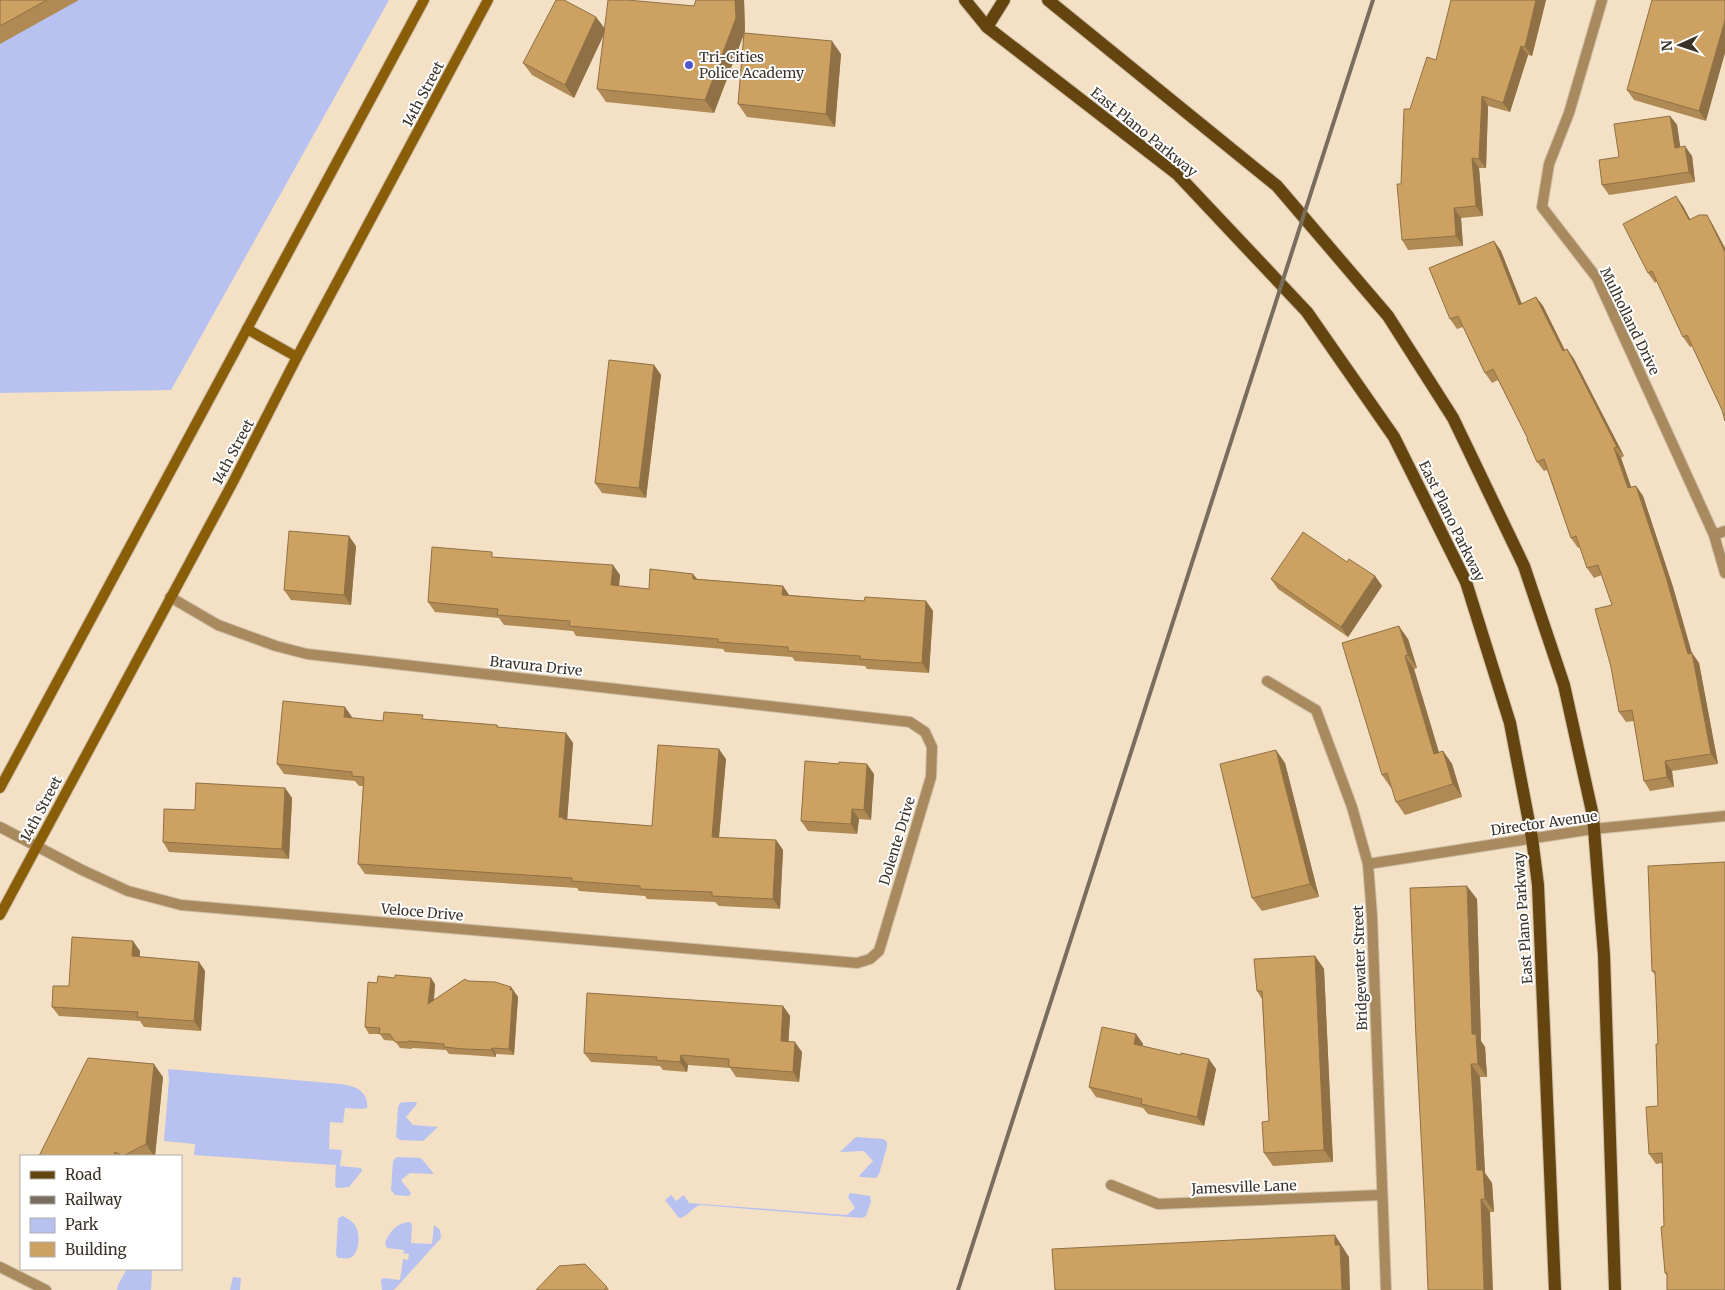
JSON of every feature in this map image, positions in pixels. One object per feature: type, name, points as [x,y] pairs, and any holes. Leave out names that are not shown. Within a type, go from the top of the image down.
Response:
[{"type":"main road","points":[[0,788],[424,0]]},
{"type":"main road","name":"14th Street","points":[[0,915],[233,482],[297,357],[488,0]]},
{"type":"main road","name":"East Plano Parkway","points":[[964,0],[987,27],[1177,174],[1307,312],[1394,437],[1466,582],[1510,723],[1532,838],[1538,895],[1554,1290]]},
{"type":"main road","points":[[987,27],[1004,0]]},
{"type":"main road","points":[[1048,0],[1277,186],[1388,316],[1453,418],[1524,566],[1564,685],[1593,816],[1604,955],[1615,1290]]},
{"type":"main road","points":[[247,328],[297,357]]},
{"type":"street","name":"Mulholland Drive","points":[[1602,0],[1569,113],[1549,164],[1542,207],[1597,278],[1714,535],[1725,573]]},
{"type":"street","points":[[1714,535],[1725,531]]},
{"type":"street","name":"Bravura Drive","points":[[170,598],[218,625],[276,646],[306,654],[910,722]]},
{"type":"street","name":"Bridgewater Street","points":[[1267,681],[1316,710],[1352,807],[1368,864],[1372,916],[1386,1290]]},
{"type":"street","name":"Dolente Drive","points":[[857,963],[870,959],[879,951],[931,777],[932,747],[925,732],[910,722]]},
{"type":"street","name":"Director Avenue","points":[[1368,864],[1593,828],[1725,816]]},
{"type":"street","name":"Veloce Drive","points":[[0,826],[82,870],[128,891],[181,905],[857,963]]},
{"type":"street","name":"Jamesville Lane","points":[[1111,1185],[1158,1204],[1381,1195]]},
{"type":"street","points":[[0,1267],[46,1290]]},
{"type":"green space","points":[[0,0],[389,0],[171,390],[0,393]]},
{"type":"green space","points":[[168,1069],[341,1084],[360,1090],[366,1097],[367,1108],[345,1108],[343,1123],[330,1122],[329,1149],[342,1150],[340,1166],[361,1168],[362,1171],[349,1187],[337,1188],[335,1186],[336,1165],[194,1155],[195,1144],[164,1141],[169,1080]]},
{"type":"green space","points":[[416,1102],[417,1104],[406,1117],[413,1125],[438,1127],[423,1141],[400,1140],[396,1137],[398,1107],[400,1103]]},
{"type":"green space","points":[[856,1137],[883,1139],[887,1142],[879,1174],[876,1178],[859,1176],[873,1161],[864,1151],[840,1152]]},
{"type":"green space","points":[[397,1157],[421,1158],[434,1174],[410,1173],[401,1180],[411,1193],[409,1196],[395,1195],[391,1190],[393,1161]]},
{"type":"green space","points":[[850,1193],[870,1196],[871,1201],[866,1216],[862,1218],[700,1205],[679,1218],[665,1200],[671,1195],[676,1201],[684,1195],[689,1203],[847,1215],[855,1208],[848,1197]]},
{"type":"green space","points":[[343,1216],[353,1223],[358,1232],[357,1249],[350,1258],[338,1258],[336,1255],[338,1218]]},
{"type":"green space","points":[[409,1222],[412,1224],[411,1243],[432,1244],[434,1225],[440,1230],[441,1238],[396,1288],[393,1290],[382,1290],[381,1280],[383,1278],[400,1280],[403,1259],[408,1260],[409,1254],[403,1253],[404,1250],[387,1248],[385,1243],[394,1228]]},
{"type":"green space","points":[[126,1270],[152,1270],[151,1290],[117,1290]]},
{"type":"green space","points":[[233,1277],[241,1278],[240,1290],[230,1290]]},
{"type":"building","points":[[0,0],[47,0],[0,26]]},
{"type":"building","points":[[556,0],[564,0],[596,17],[565,85],[523,63]]},
{"type":"building","points":[[608,0],[694,6],[696,0],[735,0],[736,18],[705,100],[597,89]]},
{"type":"building","points":[[1451,0],[1536,0],[1525,47],[1521,46],[1503,103],[1482,96],[1479,159],[1472,158],[1476,206],[1454,208],[1456,236],[1402,240],[1397,184],[1401,184],[1404,109],[1410,109],[1427,57],[1436,60]]},
{"type":"building","points":[[1652,0],[1725,0],[1725,20],[1699,111],[1627,90]]},
{"type":"building","points":[[744,33],[832,41],[826,114],[738,104]]},
{"type":"building","points":[[1670,116],[1675,148],[1685,146],[1689,172],[1602,185],[1599,160],[1619,157],[1614,124]]},
{"type":"building","points":[[1676,196],[1689,220],[1699,215],[1707,215],[1725,252],[1725,421],[1722,410],[1687,335],[1683,337],[1652,271],[1648,273],[1623,224]]},
{"type":"building","points":[[1494,241],[1519,305],[1536,297],[1563,351],[1567,349],[1617,447],[1614,448],[1628,488],[1636,486],[1666,577],[1688,654],[1692,653],[1711,754],[1665,761],[1667,777],[1644,781],[1632,710],[1619,712],[1611,667],[1595,609],[1612,605],[1598,565],[1587,568],[1576,536],[1571,538],[1544,459],[1537,462],[1528,439],[1493,369],[1485,373],[1458,316],[1450,319],[1429,268]]},
{"type":"building","points":[[609,360],[654,365],[639,488],[595,483]]},
{"type":"building","points":[[289,531],[349,536],[344,595],[284,590]]},
{"type":"building","points":[[1303,532],[1347,562],[1349,559],[1375,576],[1341,627],[1271,579]]},
{"type":"building","points":[[432,547],[492,552],[492,557],[613,565],[611,585],[649,589],[650,569],[693,574],[693,579],[783,586],[782,595],[864,601],[865,597],[926,601],[922,663],[860,659],[860,656],[788,651],[788,647],[718,642],[718,639],[569,626],[570,621],[497,615],[498,609],[428,602]]},
{"type":"building","points":[[1399,626],[1408,655],[1405,656],[1434,754],[1443,751],[1453,784],[1396,802],[1387,773],[1382,775],[1342,643]]},
{"type":"building","points":[[283,701],[345,707],[344,717],[383,721],[384,712],[423,715],[422,719],[566,733],[559,817],[563,817],[563,819],[652,826],[658,745],[719,749],[712,837],[776,840],[773,899],[712,896],[712,892],[640,889],[640,886],[572,881],[572,878],[358,864],[364,777],[352,776],[352,772],[277,764]]},
{"type":"building","points":[[1276,750],[1310,884],[1252,898],[1220,764]]},
{"type":"building","points":[[805,761],[867,764],[864,810],[852,809],[851,824],[801,821]]},
{"type":"building","points":[[196,783],[285,788],[282,849],[163,842],[164,809],[195,810]]},
{"type":"building","points":[[1725,862],[1725,1290],[1667,1290],[1667,1273],[1665,1273],[1661,1227],[1664,1226],[1662,1153],[1649,1154],[1646,1107],[1658,1106],[1655,971],[1652,971],[1648,866]]},
{"type":"building","points":[[1467,886],[1472,1034],[1476,1034],[1478,1064],[1471,1064],[1477,1170],[1483,1170],[1485,1199],[1481,1199],[1484,1290],[1428,1290],[1410,888]]},
{"type":"building","points":[[72,937],[133,941],[132,956],[199,962],[194,1021],[137,1017],[138,1012],[52,1007],[53,986],[69,986]]},
{"type":"building","points":[[1315,956],[1324,1150],[1264,1153],[1262,1122],[1269,1121],[1262,991],[1257,991],[1254,959]]},
{"type":"building","points":[[395,975],[431,978],[428,1004],[465,979],[468,981],[495,982],[511,987],[510,990],[513,990],[509,1049],[464,1049],[444,1047],[444,1044],[409,1041],[395,1042],[390,1034],[379,1034],[380,1028],[365,1027],[368,982],[377,983],[378,976],[395,978]]},
{"type":"building","points":[[587,993],[783,1006],[781,1041],[795,1042],[793,1072],[729,1067],[729,1059],[681,1055],[680,1062],[656,1060],[657,1057],[584,1053]]},
{"type":"building","points":[[1102,1027],[1136,1034],[1134,1044],[1181,1055],[1181,1053],[1209,1059],[1197,1117],[1141,1104],[1142,1099],[1089,1087]]},
{"type":"building","points":[[88,1058],[154,1064],[146,1144],[125,1155],[115,1152],[114,1155],[40,1155]]},
{"type":"building","points":[[1335,1235],[1335,1245],[1340,1245],[1342,1290],[1055,1290],[1052,1249]]},
{"type":"building","points":[[585,1264],[607,1287],[604,1290],[536,1290],[559,1266]]},
{"type":"railway","points":[[958,1290],[1373,0]]},
{"type":"place","name":"Tri-Cities Police Academy","points":[[689,65]]}]
